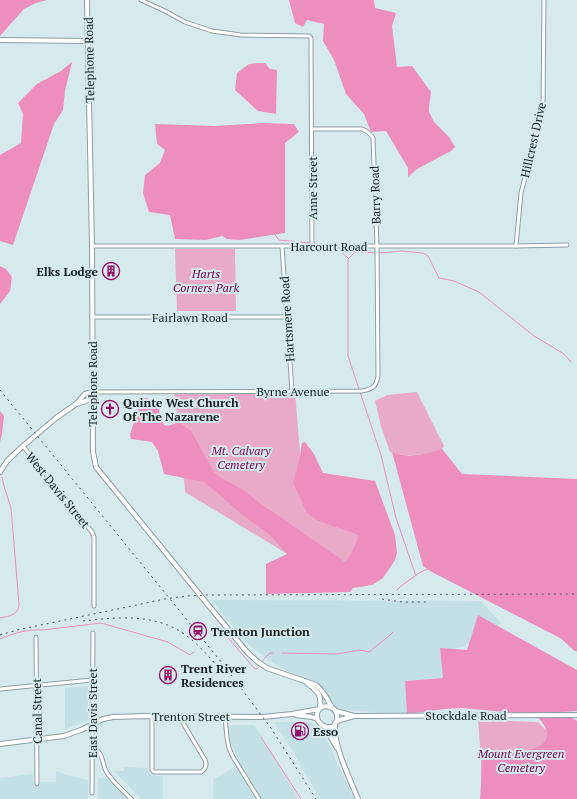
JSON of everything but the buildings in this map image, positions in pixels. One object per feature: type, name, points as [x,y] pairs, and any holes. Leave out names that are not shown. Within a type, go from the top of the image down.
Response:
[{"type":"street","name":"Telephone Road","points":[[87,0],[92,246],[93,452],[96,467],[247,652],[267,668],[319,687],[334,709]]},
{"type":"street","name":"Anne Street","points":[[141,0],[186,22],[212,31],[241,35],[309,36],[311,38],[312,246]]},
{"type":"street","name":"Hillcrest Drive","points":[[516,246],[521,193],[543,108],[544,0]]},
{"type":"street","points":[[0,40],[88,41]]},
{"type":"street","name":"Barry Road","points":[[312,130],[362,129],[367,131],[373,138],[377,246],[378,376],[376,384],[373,388]]},
{"type":"street","name":"Harcourt Road","points":[[92,246],[567,245]]},
{"type":"street","name":"Hartsmere Road","points":[[282,246],[292,391]]},
{"type":"street","name":"Fairlawn Road","points":[[92,317],[287,318]]},
{"type":"street","name":"Byrne Avenue","points":[[92,392],[362,391],[373,388]]},
{"type":"street","points":[[0,472],[9,458],[56,418],[76,404],[85,394],[92,392]]},
{"type":"street","points":[[76,404],[92,400]]},
{"type":"street","name":"West Davis Street","points":[[23,446],[92,532],[94,537],[94,606]]},
{"type":"street","name":"East Davis Street","points":[[92,793],[93,633]]},
{"type":"street","name":"Canal Street","points":[[36,637],[37,784]]},
{"type":"street","points":[[0,689],[92,680]]},
{"type":"street","name":"Telephone Road","points":[[302,680],[319,694],[321,698],[320,709]]},
{"type":"street","points":[[336,723],[330,727],[319,723],[317,714],[320,709],[325,706],[329,706],[334,709],[337,716],[335,735],[340,754]]},
{"type":"street","name":"Trenton Street","points":[[0,744],[64,736],[113,717],[263,717],[320,709]]},
{"type":"street","name":"Stockdale Road","points":[[334,709],[354,716],[577,716]]},
{"type":"street","name":"Trenton Street","points":[[292,714],[317,719]]},
{"type":"street","points":[[152,716],[152,770],[154,772],[201,772],[205,768],[205,760],[179,716]]},
{"type":"street","name":"Stockdale Road","points":[[336,723],[354,716]]},
{"type":"street","points":[[225,717],[229,748],[259,799]]},
{"type":"street","points":[[324,726],[340,754],[358,799]]},
{"type":"street","points":[[92,748],[98,750],[103,765],[109,776],[131,799]]},
{"type":"shaded area","points":[[211,600],[481,601],[501,623],[482,642],[469,643],[448,651],[443,678],[405,681],[407,714],[344,710],[334,707],[321,685],[283,669],[248,644]]},
{"type":"shaded area","points":[[88,686],[88,720],[65,729],[65,688]]},
{"type":"shaded area","points":[[274,722],[310,722],[316,726],[327,741],[354,799],[320,799],[291,748]]},
{"type":"shaded area","points":[[230,725],[254,725],[299,799],[213,799],[213,779],[240,765],[229,738]]},
{"type":"shaded area","points":[[125,767],[147,768],[149,773],[153,776],[163,776],[163,799],[141,799],[114,771],[124,771]]},
{"type":"shaded area","points":[[56,771],[88,780],[88,799],[0,799],[0,778],[33,774],[33,782],[56,782]]},
{"type":"shaded area","points":[[98,778],[108,778],[127,799],[98,799]]},
{"type":"green space","points":[[0,0],[47,0],[36,3],[24,9],[0,36]]},
{"type":"green space","points":[[289,0],[374,0],[375,8],[396,13],[392,26],[397,67],[412,66],[431,92],[429,112],[434,122],[449,137],[455,147],[451,151],[417,169],[408,177],[408,168],[386,131],[371,132],[364,114],[346,94],[334,60],[323,41],[324,24],[307,20],[303,27],[295,23]]},
{"type":"green space","points":[[72,62],[65,91],[63,110],[54,124],[13,245],[0,241],[0,155],[21,143],[23,114],[18,103],[37,84],[61,71]]},
{"type":"green space","points":[[265,63],[270,69],[277,70],[276,114],[258,111],[235,90],[237,73],[249,64]]},
{"type":"green space","points":[[262,123],[294,124],[299,132],[285,143],[285,233],[239,240],[227,239],[222,236],[206,240],[175,239],[170,215],[149,212],[143,193],[145,175],[160,163],[165,150],[157,144],[155,124],[215,126]]},
{"type":"green space","name":"Harts Corners Park","points":[[175,249],[235,249],[236,311],[177,311]]},
{"type":"green space","points":[[0,266],[6,269],[12,277],[10,291],[0,304]]},
{"type":"green space","name":"Mt. Calvary Cemetery","points":[[295,391],[301,466],[370,517],[350,592],[185,492],[179,422],[174,393]]},
{"type":"green space","points":[[417,392],[444,446],[441,451],[422,454],[403,455],[390,452],[381,426],[375,401],[387,395]]},
{"type":"green space","points":[[145,398],[158,401],[160,416],[164,425],[168,426],[179,422],[191,431],[214,472],[223,479],[245,491],[262,505],[345,562],[353,550],[359,535],[316,520],[307,513],[293,483],[302,443],[305,442],[314,454],[323,473],[375,481],[395,535],[397,553],[395,560],[383,578],[372,585],[353,588],[350,592],[266,594],[266,564],[287,554],[270,535],[241,514],[204,482],[164,474],[158,451],[152,442],[131,439],[130,434],[141,401]]},
{"type":"green space","points":[[0,411],[4,416],[0,442]]},
{"type":"green space","points":[[442,449],[462,474],[577,479],[577,651],[562,639],[423,566],[392,452],[410,455],[424,454]]},
{"type":"green space","points":[[478,615],[577,670],[577,711],[562,712],[577,721],[577,799],[480,799],[483,755],[521,752],[541,745],[546,740],[547,733],[545,728],[535,715],[462,708],[407,714],[405,681],[443,678],[440,648],[467,650]]},
{"type":"green space","name":"Mount Evergreen Cemetery","points":[[478,720],[538,722],[577,762],[577,799],[481,799],[481,757]]},
{"type":"waterway","points":[[0,8],[8,2],[18,0]]},
{"type":"waterway","points":[[257,157],[263,168],[272,202],[273,232],[279,240],[333,245]]},
{"type":"waterway","points":[[335,247],[348,258]]},
{"type":"waterway","points":[[416,576],[396,518],[381,455],[348,356],[348,259],[354,253],[359,252],[380,253],[402,251],[423,253],[428,256],[439,278],[454,281],[479,292],[534,336],[564,354],[571,362]]},
{"type":"waterway","points":[[0,618],[10,616],[19,608],[11,508],[2,477]]},
{"type":"waterway","points":[[397,590],[419,573],[438,564],[454,563],[469,557],[478,558],[492,573],[504,590]]},
{"type":"waterway","points":[[510,599],[542,620],[574,650],[577,651]]},
{"type":"waterway","points":[[0,639],[16,633],[27,631],[101,623],[168,642],[190,655],[194,652]]},
{"type":"waterway","points":[[282,653],[337,654],[360,650],[369,652],[393,632]]},
{"type":"waterway","points":[[224,633],[254,668],[258,668]]},
{"type":"waterway","points":[[263,660],[270,653],[273,653]]},
{"type":"waterway","points":[[261,737],[301,799]]},
{"type":"railway","points":[[0,390],[222,663],[271,728],[316,799]]},
{"type":"railway","points":[[0,635],[17,630],[165,599],[186,596],[577,594]]},
{"type":"railway","points":[[382,599],[402,602],[429,602]]},
{"type":"railway","points":[[83,621],[110,618],[137,618],[163,623],[187,636],[204,651],[220,669]]},
{"type":"place","name":"Elks Lodge","points":[[111,271]]},
{"type":"place","name":"Quinte West Church Of The Nazarene","points":[[110,409]]},
{"type":"place","name":"Trenton Junction","points":[[198,631]]},
{"type":"place","name":"Trent River Residences","points":[[168,675]]},
{"type":"place","name":"Esso","points":[[300,731]]}]
